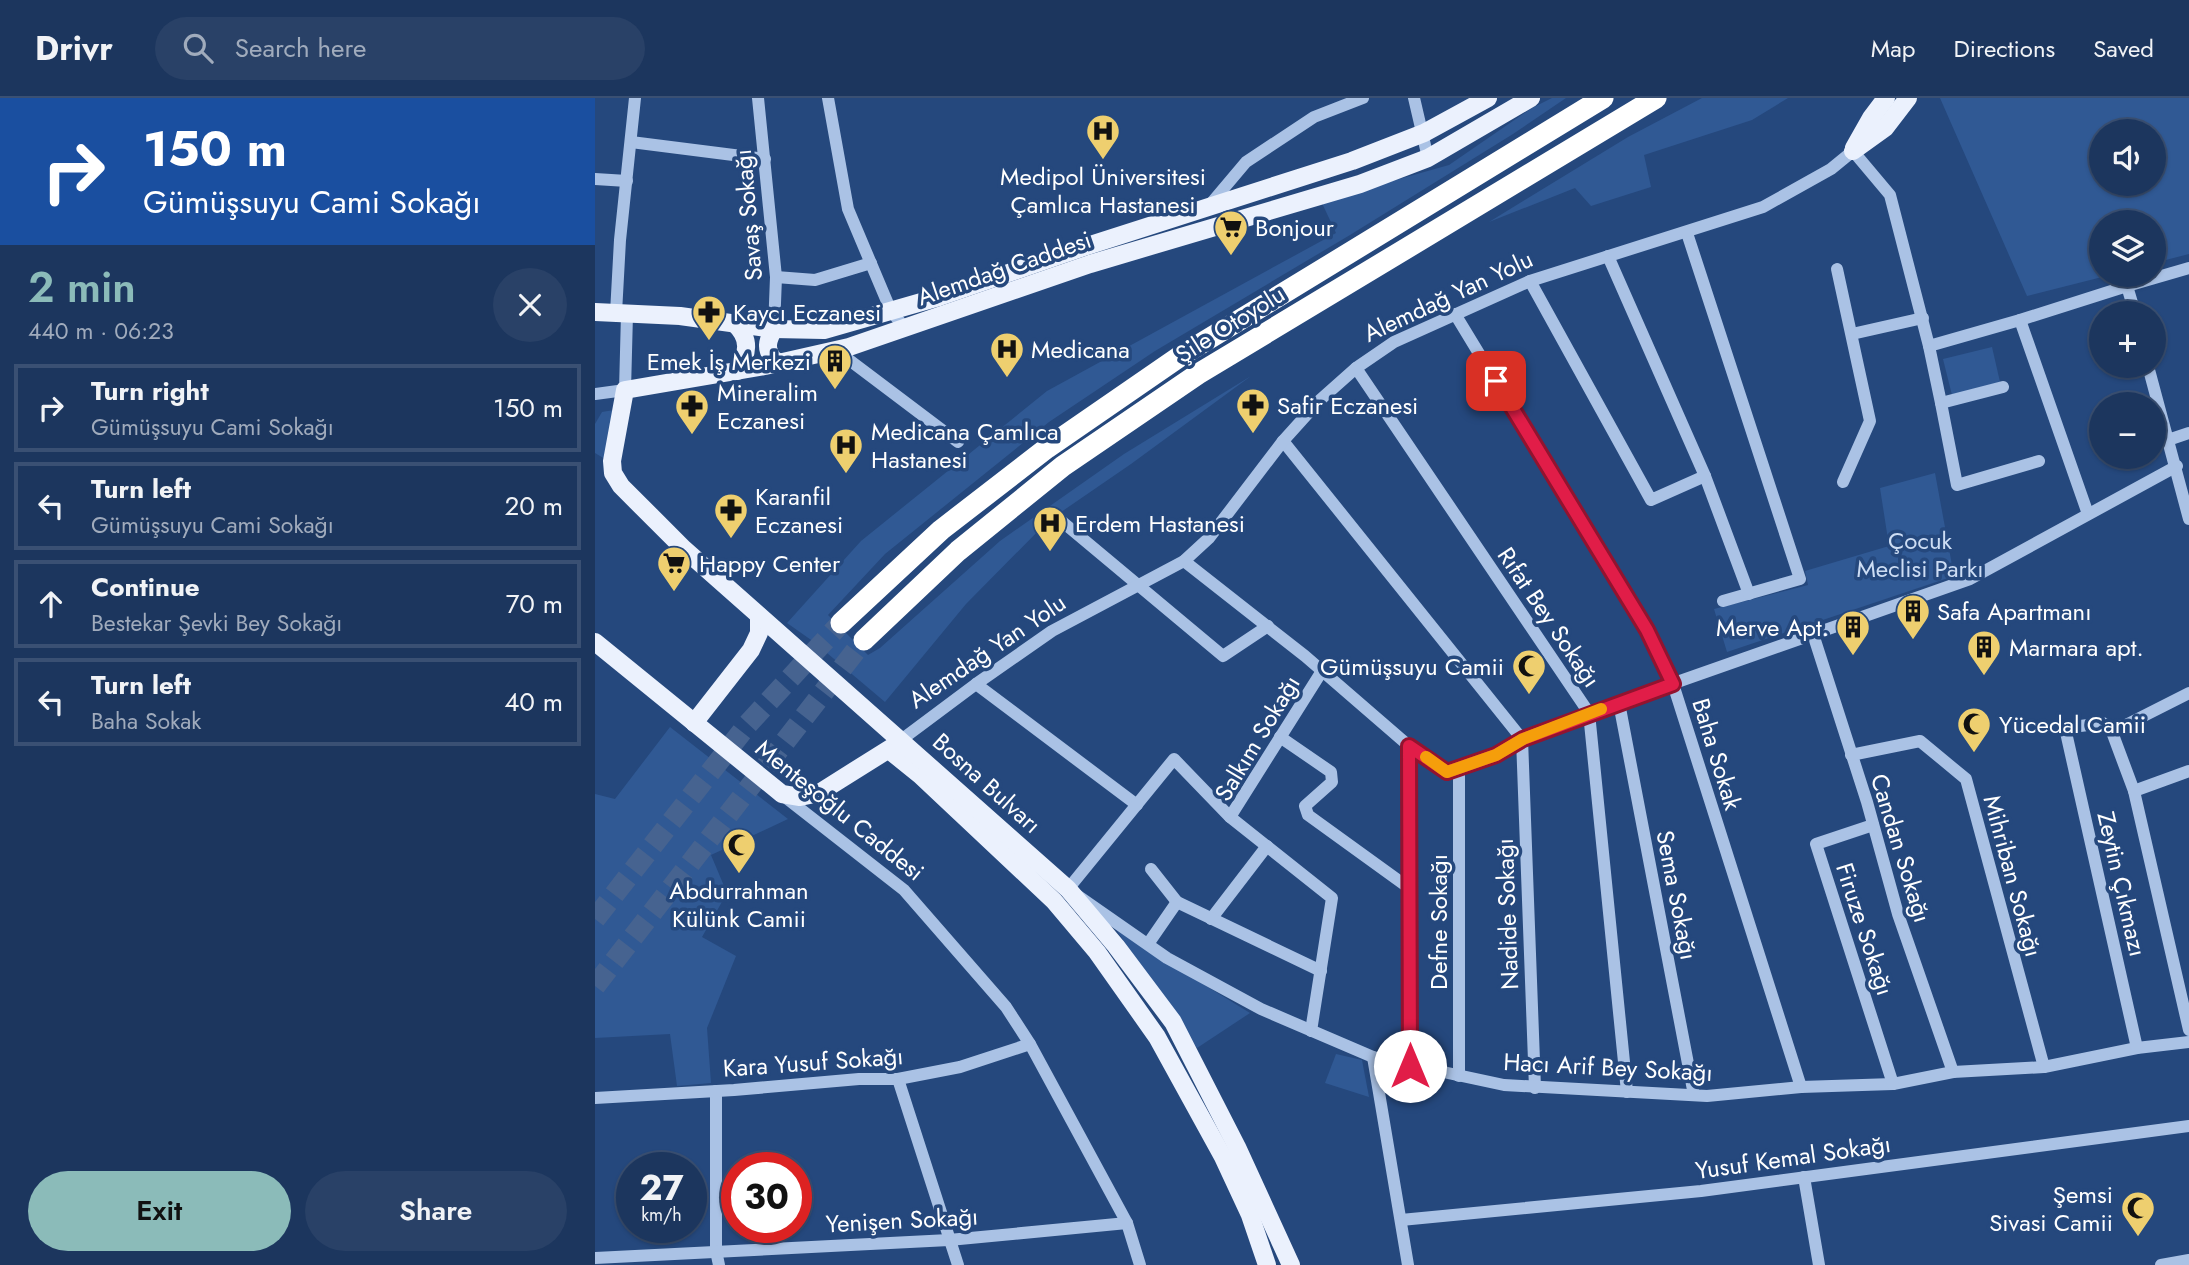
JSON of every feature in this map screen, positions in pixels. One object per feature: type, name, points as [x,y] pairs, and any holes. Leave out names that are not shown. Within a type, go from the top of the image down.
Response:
[{"type":"highway","name":"Şile Otoyolu","points":[[841,623],[941,530],[1047,448],[1179,357],[1603,98]]},
{"type":"highway","name":"Şile Otoyolu","points":[[864,640],[958,551],[1063,466],[1198,374],[1656,98]]},
{"type":"highway","points":[[1576,146],[1671,98]]},
{"type":"main road","name":"Alemdağ Caddesi","points":[[595,313],[680,316],[774,329],[824,330],[891,312],[1352,161],[1424,133],[1488,98]]},
{"type":"main road","name":"Alemdağ Caddesi","points":[[625,390],[781,363],[836,350],[1090,264],[1360,184],[1428,159],[1531,98]]},
{"type":"main road","points":[[1853,151],[1871,118],[1886,98]]},
{"type":"main road","points":[[1853,151],[1885,128],[1908,98]]},
{"type":"main road","points":[[735,324],[746,338],[747,346],[737,370]]},
{"type":"main road","points":[[774,329],[767,346],[774,360],[781,363]]},
{"type":"main road","name":"Bosna Bulvarı","points":[[625,390],[612,461],[613,473],[621,486],[684,549],[895,745],[1068,889],[1116,946],[1173,1022],[1237,1147],[1291,1265]]},
{"type":"main road","points":[[694,723],[751,650],[759,633],[759,616]]},
{"type":"main road","name":"Menteşoğlu Caddesi","points":[[595,642],[782,794]]},
{"type":"main road","points":[[782,794],[800,797],[819,793],[895,745]]},
{"type":"main road","name":"Bosna Bulvarı","points":[[895,745],[920,775],[1054,901],[1097,952],[1157,1037],[1216,1145],[1249,1216],[1267,1265]]},
{"type":"street","points":[[625,390],[622,313],[627,181],[635,98]]},
{"type":"street","name":"Savaş Sokağı","points":[[758,98],[776,276],[774,329]]},
{"type":"street","points":[[828,98],[848,209],[891,312],[904,327]]},
{"type":"street","points":[[1206,210],[1246,162],[1314,117],[1363,98]]},
{"type":"street","points":[[1415,98],[1428,159]]},
{"type":"street","points":[[631,142],[765,159]]},
{"type":"street","points":[[1853,151],[1890,195],[1923,318],[1957,485],[2039,461]]},
{"type":"street","name":"Alemdağ Yan Yolu","points":[[895,745],[1052,631],[1184,561],[1209,538],[1283,441],[1320,400],[1356,368],[1394,342],[1530,281],[1763,207],[1819,176],[1853,151]]},
{"type":"street","points":[[595,179],[627,181]]},
{"type":"street","points":[[1687,233],[1800,579],[1723,601]]},
{"type":"street","points":[[1608,256],[1705,476],[1749,594]]},
{"type":"street","points":[[776,276],[815,280],[871,263]]},
{"type":"street","points":[[2166,275],[2189,268]]},
{"type":"street","points":[[1836,269],[1870,421],[1843,481]]},
{"type":"street","points":[[1530,281],[1651,500],[1705,476]]},
{"type":"street","points":[[1929,346],[2124,287]]},
{"type":"street","name":"Baha Sokak","points":[[1455,314],[1647,630],[1673,684],[1801,1087]]},
{"type":"street","points":[[1852,334],[1923,318]]},
{"type":"street","points":[[2020,320],[2088,514]]},
{"type":"street","points":[[836,350],[958,442]]},
{"type":"street","name":"Rıfat Bey Sokağı","points":[[1356,368],[1590,713],[1627,1092]]},
{"type":"street","points":[[2151,378],[2177,466],[2189,519]]},
{"type":"street","points":[[1941,403],[2003,387]]},
{"type":"street","name":"Alemdağ Caddesi","points":[[595,394],[625,390]]},
{"type":"street","points":[[2168,440],[2189,433]]},
{"type":"street","points":[[1283,441],[1523,739]]},
{"type":"street","points":[[1184,561],[1268,626],[1409,746],[1447,772],[1496,755],[1523,739],[1590,713],[1970,579],[2177,466]]},
{"type":"street","points":[[1059,519],[1223,656],[1268,626]]},
{"type":"street","name":"Candan Sokağı","points":[[1812,634],[1873,825],[1898,914],[1953,1072]]},
{"type":"street","name":"Salkım Sokağı","points":[[1311,1031],[1332,898],[1230,817],[1322,671]]},
{"type":"street","points":[[976,684],[1137,805]]},
{"type":"street","points":[[2189,693],[2112,732],[2134,791],[2189,1030]]},
{"type":"street","name":"Sema Sokağı","points":[[1619,703],[1694,1095]]},
{"type":"street","name":"Zeytin Çıkmazı","points":[[2112,732],[2103,723],[2065,728],[2137,1048]]},
{"type":"street","points":[[1280,737],[1331,772],[1332,782],[1305,806],[1307,815],[1409,888]]},
{"type":"street","name":"Nadide Sokağı","points":[[1523,739],[1535,1088]]},
{"type":"street","name":"Mihriban Sokağı","points":[[1851,755],[1920,741],[1966,779],[2044,1067]]},
{"type":"street","points":[[1409,746],[1410,1066]]},
{"type":"street","points":[[1068,889],[1174,759],[1230,817]]},
{"type":"street","name":"Defne Sokağı","points":[[1459,768],[1459,1076]]},
{"type":"street","points":[[2134,791],[2189,771]]},
{"type":"street","points":[[816,821],[815,810],[819,793]]},
{"type":"street","name":"Menteşoğlu Caddesi","points":[[782,794],[904,890],[1006,1007],[1030,1044],[1127,1223],[1140,1265]]},
{"type":"street","name":"Firuze Sokağı","points":[[1873,825],[1816,844],[1893,1084]]},
{"type":"street","points":[[1211,919],[1267,846]]},
{"type":"street","points":[[1151,869],[1177,902],[1321,971]]},
{"type":"street","name":"Hacı Arif Bey Sokağı","points":[[1068,889],[1167,958],[1261,1009],[1373,1057],[1504,1085],[1694,1095],[1893,1084],[1953,1072],[2044,1067],[2137,1048],[2189,1042]]},
{"type":"street","points":[[1148,944],[1177,902]]},
{"type":"street","name":"Kara Yusuf Sokağı","points":[[595,1098],[859,1079],[898,1079],[960,1067],[1030,1044]]},
{"type":"street","points":[[1373,1057],[1408,1265]]},
{"type":"street","points":[[898,1079],[958,1265]]},
{"type":"street","points":[[716,1091],[716,1251],[719,1265]]},
{"type":"street","name":"Yusuf Kemal Sokağı","points":[[1401,1220],[1701,1191],[2189,1126]]},
{"type":"street","points":[[1804,1177],[1819,1265]]},
{"type":"street","name":"Yenişen Sokağı","points":[[595,1258],[949,1240],[1127,1223]]},
{"type":"street","points":[[2161,1265],[2189,1260]]},
{"type":"green space","points":[[1552,98],[1566,98],[1350,235],[1155,351],[1049,422],[885,554],[828,615],[868,655],[880,648],[1000,541],[1124,454],[1251,376],[1048,521],[966,604],[885,702],[814,642],[787,623],[861,541],[1047,391],[1336,233],[1321,201],[1449,165],[1532,108]]},
{"type":"green space","points":[[1702,98],[1788,98],[1752,120],[1644,155],[1651,187],[1591,206],[1575,188],[1489,222],[1628,137]]},
{"type":"green space","points":[[1940,98],[2189,98],[2189,254],[2166,260],[2166,210],[2089,210],[2089,280],[2027,296]]},
{"type":"green space","points":[[1992,347],[2000,382],[1952,395],[1943,359]]},
{"type":"green space","points":[[614,410],[605,459],[595,453],[595,424],[602,412]]},
{"type":"green space","name":"Çocuk Meclisi Parkı","points":[[1935,473],[1954,576],[1727,652],[1714,609],[1808,585],[1805,571],[1889,546],[1880,488]]},
{"type":"green space","points":[[670,727],[788,819],[711,855],[727,893],[702,937],[736,956],[707,1028],[711,1083],[677,1086],[670,1034],[595,1038],[595,794],[615,799]]},
{"type":"green space","points":[[1117,931],[1250,1013],[1197,1048]]},
{"type":"green space","points":[[1336,1054],[1362,1060],[1369,1097],[1325,1083]]},
{"type":"tunnel","points":[[595,919],[748,724],[841,623]]},
{"type":"tunnel","points":[[595,986],[864,640]]},
{"type":"slow traffic","points":[[1426,757],[1447,772],[1496,755],[1523,739],[1601,709]]},
{"type":"place","name":"Medipol Üniversitesi Çamlıca Hastanesi","points":[[1103,161]]},
{"type":"place","name":"Bonjour","points":[[1231,257]]},
{"type":"place","name":"Kaycı Eczanesi","points":[[709,342]]},
{"type":"place","name":"Medicana","points":[[1007,379]]},
{"type":"place","name":"Emek İş Merkezi","points":[[835,391]]},
{"type":"place","name":"Safir Eczanesi","points":[[1253,435]]},
{"type":"place","name":"Mineralim Eczanesi","points":[[692,436]]},
{"type":"place","name":"Medicana Çamlıca Hastanesi","points":[[846,475]]},
{"type":"place","name":"Karanfil Eczanesi","points":[[731,540]]},
{"type":"place","name":"Erdem Hastanesi","points":[[1050,553]]},
{"type":"place","name":"Happy Center","points":[[674,593]]},
{"type":"place","name":"Safa Apartmanı","points":[[1913,641]]},
{"type":"place","name":"Merve Apt.","points":[[1853,657]]},
{"type":"place","name":"Marmara apt.","points":[[1984,677]]},
{"type":"place","name":"Gümüşsuyu Camii","points":[[1529,696]]},
{"type":"place","name":"Yücedal Camii","points":[[1974,754]]},
{"type":"place","name":"Abdurrahman Külünk Camii","points":[[739,875]]},
{"type":"place","name":"Şemsi Sivasi Camii","points":[[2138,1238]]},
{"type":"route","points":[[1410,1066],[1409,746],[1447,772],[1496,755],[1523,739],[1673,684],[1647,630],[1496,381]]}]
